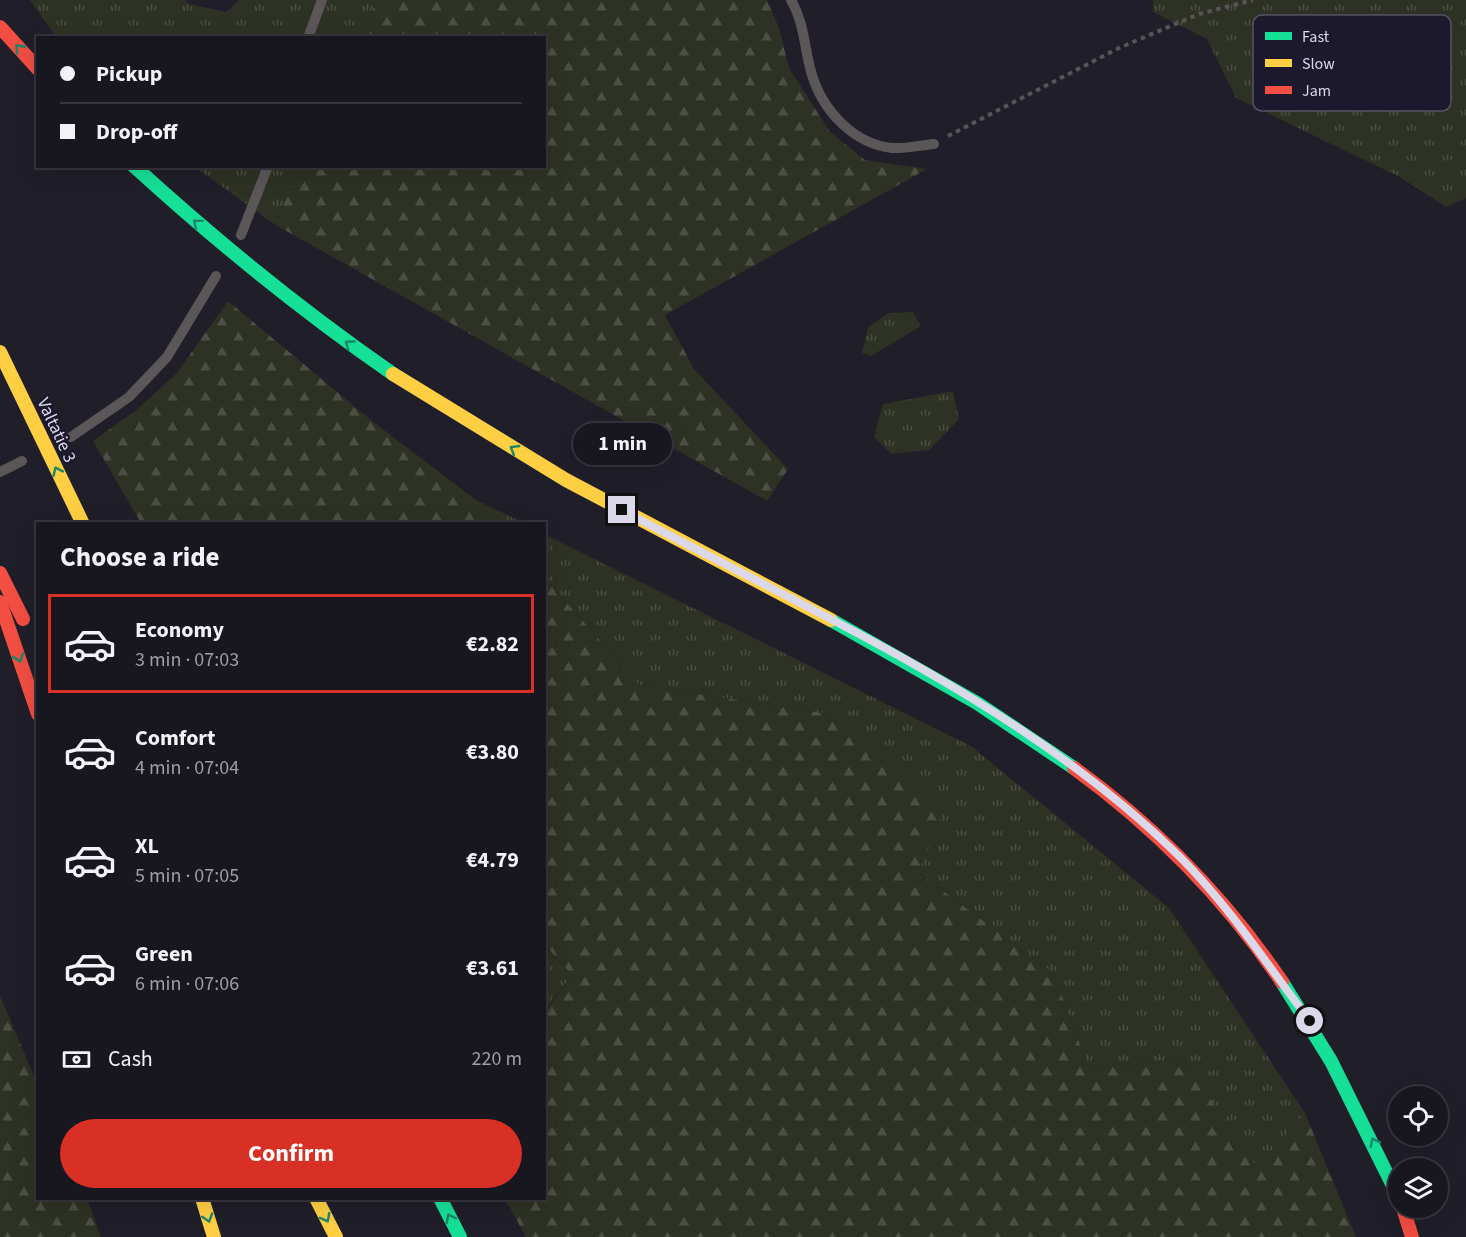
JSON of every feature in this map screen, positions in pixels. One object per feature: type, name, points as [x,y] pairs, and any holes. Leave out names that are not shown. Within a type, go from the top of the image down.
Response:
[{"type":"highway","points":[[0,27],[36,67]]},
{"type":"highway","points":[[136,168],[286,299],[402,382],[564,479],[759,584],[880,645],[983,705],[1067,762],[1122,805],[1180,858],[1219,902],[1310,1021],[1343,1078],[1388,1175]]},
{"type":"highway","name":"Valtatie 3","points":[[0,352],[82,522]]},
{"type":"highway","points":[[0,573],[28,630]]},
{"type":"highway","points":[[0,603],[36,708]]},
{"type":"highway","points":[[203,1200],[214,1237]]},
{"type":"highway","points":[[317,1200],[336,1237]]},
{"type":"highway","points":[[441,1200],[460,1237]]},
{"type":"highway","points":[[1406,1218],[1412,1237]]},
{"type":"lane","points":[[309,36],[322,0]]},
{"type":"lane","points":[[791,0],[801,17],[812,77],[834,117],[859,139],[893,148],[934,144]]},
{"type":"lane","points":[[241,235],[267,168]]},
{"type":"lane","points":[[71,437],[129,397],[167,357],[216,276]]},
{"type":"lane","points":[[0,472],[22,461]]},
{"type":"path","points":[[934,144],[1119,48],[1199,14],[1253,0]]},
{"type":"green space","points":[[30,0],[185,0],[189,4],[226,12],[239,0],[377,0],[361,36],[55,36]]},
{"type":"green space","points":[[377,0],[767,0],[779,28],[789,68],[830,132],[865,160],[927,169],[665,315],[694,369],[788,469],[767,501],[274,224],[301,168],[546,168],[546,36],[360,36]]},
{"type":"green space","points":[[1153,0],[1466,0],[1466,198],[1446,207],[1400,177],[1263,111],[1451,111],[1451,15],[1253,15],[1253,106],[1236,98],[1207,39],[1153,12]]},
{"type":"green space","points":[[196,168],[301,168],[274,224]]},
{"type":"green space","points":[[228,301],[372,421],[476,500],[496,522],[140,522],[93,441],[135,411],[176,374]]},
{"type":"green space","points":[[913,312],[921,326],[871,356],[862,353],[868,327],[889,313]]},
{"type":"green space","points":[[953,391],[959,419],[929,450],[891,454],[874,437],[883,404]]},
{"type":"green space","points":[[476,500],[522,522],[496,522]]},
{"type":"green space","points":[[546,535],[971,746],[1169,908],[1305,1113],[1257,1169],[1184,1059],[1089,1069],[1054,974],[918,872],[830,714],[639,685],[546,579]]},
{"type":"green space","points":[[546,579],[639,685],[830,714],[944,811],[918,872],[1054,974],[1089,1069],[1184,1059],[1257,1168],[1305,1113],[1356,1237],[526,1237],[506,1200],[546,1200],[546,1008],[572,975],[546,946]]},
{"type":"green space","points":[[546,947],[572,975],[546,1009]]},
{"type":"green space","points":[[0,996],[36,1081],[36,1200],[87,1200],[101,1237],[0,1237]]},
{"type":"traffic: fast","points":[[136,168],[260,274],[393,374]]},
{"type":"traffic: fast","points":[[831,620],[977,703],[1074,768]]},
{"type":"traffic: fast","points":[[1282,982],[1331,1061],[1388,1176]]},
{"type":"traffic: fast","points":[[441,1200],[460,1237]]},
{"type":"traffic: slow","points":[[0,352],[82,522]]},
{"type":"traffic: slow","points":[[393,374],[566,480],[831,620]]},
{"type":"traffic: slow","points":[[203,1200],[214,1237]]},
{"type":"traffic: slow","points":[[317,1200],[336,1237]]},
{"type":"traffic: jam","points":[[0,27],[36,67]]},
{"type":"traffic: jam","points":[[0,573],[23,619]]},
{"type":"traffic: jam","points":[[0,602],[36,708]]},
{"type":"traffic: jam","points":[[1074,768],[1133,815],[1187,866],[1237,922],[1282,982]]},
{"type":"traffic: jam","points":[[1406,1218],[1412,1237]]},
{"type":"route","points":[[622,510],[759,584],[870,639],[983,705],[1067,762],[1122,805],[1180,858],[1219,902],[1310,1021]]}]
